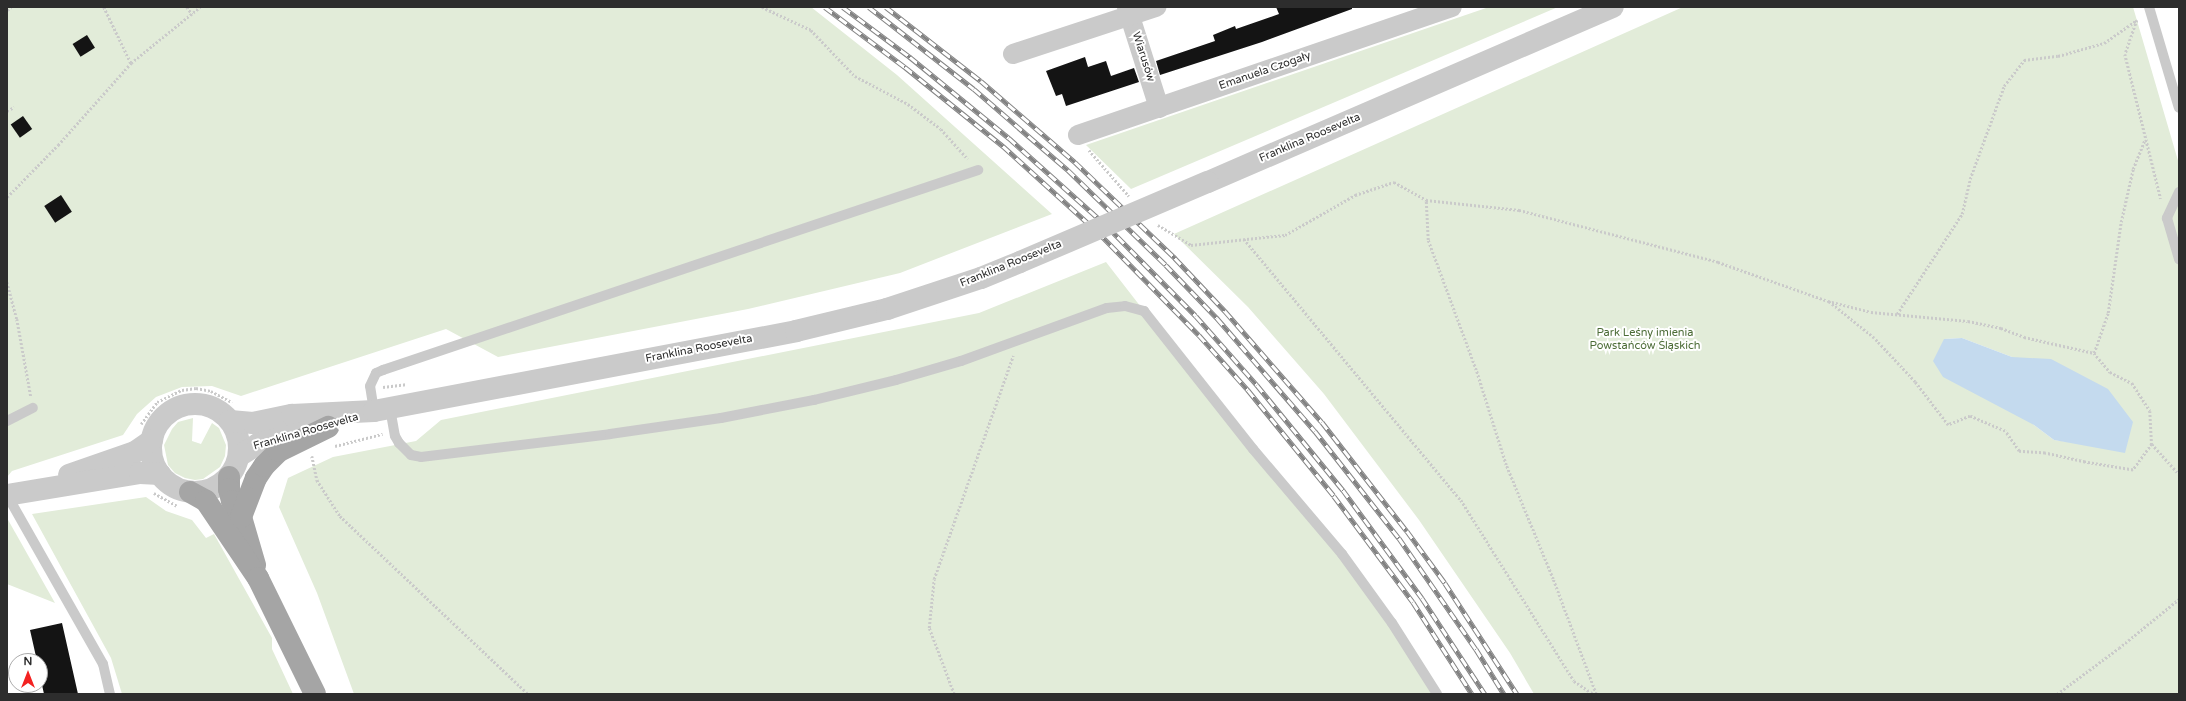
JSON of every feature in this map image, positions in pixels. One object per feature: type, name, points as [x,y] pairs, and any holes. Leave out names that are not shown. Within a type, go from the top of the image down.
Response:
[{"type":"main road","points":[[241,517],[254,483],[264,466],[279,451],[328,427]]},
{"type":"main road","points":[[229,477],[229,489],[232,501],[241,517],[258,578]]},
{"type":"main road","points":[[190,492],[206,501],[258,578],[315,694]]},
{"type":"street","points":[[1013,54],[1128,11],[1156,7]]},
{"type":"street","name":"Emanuela Czogały","points":[[1078,135],[1452,7]]},
{"type":"street","name":"Franklina Roosevelta","points":[[239,456],[258,444],[328,427],[382,410],[796,331],[887,309],[981,278],[1020,262],[1613,7]]},
{"type":"street","name":"Wiarusów","points":[[1128,11],[1159,108]]},
{"type":"street","points":[[28,490],[135,452],[146,434],[155,429],[165,416],[175,408],[190,404],[213,408],[222,413],[231,412],[239,444],[239,456],[229,477],[209,490],[190,492],[175,487],[160,474],[154,464],[146,434]]},
{"type":"street","name":"Franklina Roosevelta","points":[[231,412],[253,423],[292,416],[382,410]]},
{"type":"street","points":[[7,495],[28,490],[140,473],[160,474]]},
{"type":"lane","points":[[2149,7],[2179,108]]},
{"type":"lane","points":[[978,170],[383,370],[376,373],[371,380],[370,390],[399,443],[411,454],[426,457],[610,434],[721,418],[798,403],[896,380],[961,361],[1107,308],[1125,306],[1144,311],[1253,449],[1346,560],[1392,623],[1436,694]]},
{"type":"lane","points":[[2179,192],[2166,218],[2179,259]]},
{"type":"lane","points":[[7,421],[33,408]]},
{"type":"lane","points":[[7,495],[103,664],[110,694]]},
{"type":"path","points":[[7,10],[11,7]]},
{"type":"path","points":[[104,7],[132,63]]},
{"type":"path","points":[[187,7],[192,14]]},
{"type":"path","points":[[7,197],[58,145],[132,63],[200,7]]},
{"type":"path","points":[[762,7],[812,30],[855,76],[908,104],[940,129],[978,170]]},
{"type":"path","points":[[1897,314],[1962,214],[1970,179],[2004,86],[2024,60],[2058,56],[2104,42],[2137,20],[2125,54],[2145,139],[2166,218]]},
{"type":"path","points":[[7,111],[14,107]]},
{"type":"path","points":[[2094,353],[2108,313],[2122,222],[2133,169],[2145,139]]},
{"type":"path","points":[[1592,694],[1574,680],[1461,500],[1244,239],[1285,235],[1355,195],[1394,182],[1426,200],[1519,210],[1718,262],[1828,301],[1871,312],[1968,321],[2001,328],[2024,337],[2094,353],[2110,372],[2132,383],[2150,411],[2152,444],[2179,474]]},
{"type":"path","points":[[1426,200],[1428,240],[1476,370],[1506,465],[1553,579],[1596,694]]},
{"type":"path","points":[[7,282],[18,319],[33,408]]},
{"type":"path","points":[[1828,301],[1874,338],[1915,382],[1948,425],[1970,416],[2005,431],[2019,451],[2045,453],[2085,462],[2133,470],[2152,444]]},
{"type":"path","points":[[954,694],[929,628],[934,579],[1019,339]]},
{"type":"path","points":[[370,390],[412,383]]},
{"type":"path","points":[[146,434],[146,415],[157,402],[182,390],[196,388],[222,395],[231,412]]},
{"type":"path","points":[[312,455],[317,480],[340,516],[528,694]]},
{"type":"path","points":[[2056,694],[2119,648],[2179,599]]},
{"type":"green space","points":[[7,7],[811,7],[897,75],[1052,214],[900,273],[748,309],[498,357],[446,329],[241,396],[212,386],[182,387],[156,397],[137,414],[123,435],[12,471],[7,477]]},
{"type":"green space","points":[[1489,7],[1558,7],[1131,189],[1086,145]]},
{"type":"green space","name":"Park Leśny imienia Powstańców Śląskich","points":[[1683,7],[2133,7],[2179,164],[2179,694],[1534,694],[1510,653],[1419,520],[1324,394],[1248,307],[1174,234]],"holes":[[[1962,338],[2012,357],[2083,444],[2054,440],[2034,425],[1944,339]]]},
{"type":"green space","points":[[1106,262],[1144,311],[1342,554],[1437,694],[354,694],[317,593],[279,507],[288,478],[333,457],[416,441],[441,420],[979,313]]},
{"type":"green space","points":[[193,418],[192,441],[201,444],[212,423],[219,428],[226,445],[225,456],[220,467],[203,479],[195,480],[185,478],[175,473],[168,465],[164,445],[172,429],[178,422]]},
{"type":"green space","points":[[146,497],[166,511],[192,520],[206,538],[214,534],[272,638],[272,649],[293,694],[122,694],[111,658],[32,514]]},
{"type":"green space","points":[[7,518],[55,603],[7,584]]},
{"type":"water","points":[[1962,338],[2012,357],[2051,359],[2108,389],[2133,422],[2125,453],[2054,440],[2034,425],[1943,377],[1933,361],[1944,339]]},
{"type":"building","points":[[1276,7],[1352,7],[1352,9],[1262,42],[1160,75],[1156,61],[1215,41],[1213,35],[1235,26],[1236,29],[1279,14]]},
{"type":"building","points":[[87,35],[95,48],[81,57],[73,44]]},
{"type":"building","points":[[1085,57],[1088,67],[1106,61],[1111,76],[1134,68],[1139,82],[1066,106],[1062,94],[1056,96],[1046,71]]},
{"type":"building","points":[[23,116],[32,129],[20,138],[11,125]]},
{"type":"building","points":[[61,195],[72,212],[55,223],[44,206]]},
{"type":"building","points":[[62,623],[78,694],[44,694],[48,693],[48,653],[35,653],[30,630]]},
{"type":"railway","points":[[825,7],[905,67],[1003,146],[1098,232],[1199,335],[1248,390],[1334,496],[1413,602],[1472,694]]},
{"type":"railway","points":[[843,7],[910,57],[1009,138],[1105,224],[1196,316],[1257,385],[1343,490],[1422,598],[1485,694]]},
{"type":"railway","points":[[869,7],[974,89],[1068,170],[1166,265],[1217,318],[1315,431],[1399,538],[1476,649],[1504,694]]},
{"type":"railway","points":[[886,7],[981,81],[1075,162],[1175,258],[1225,311],[1322,422],[1407,531],[1445,583],[1517,694]]}]
